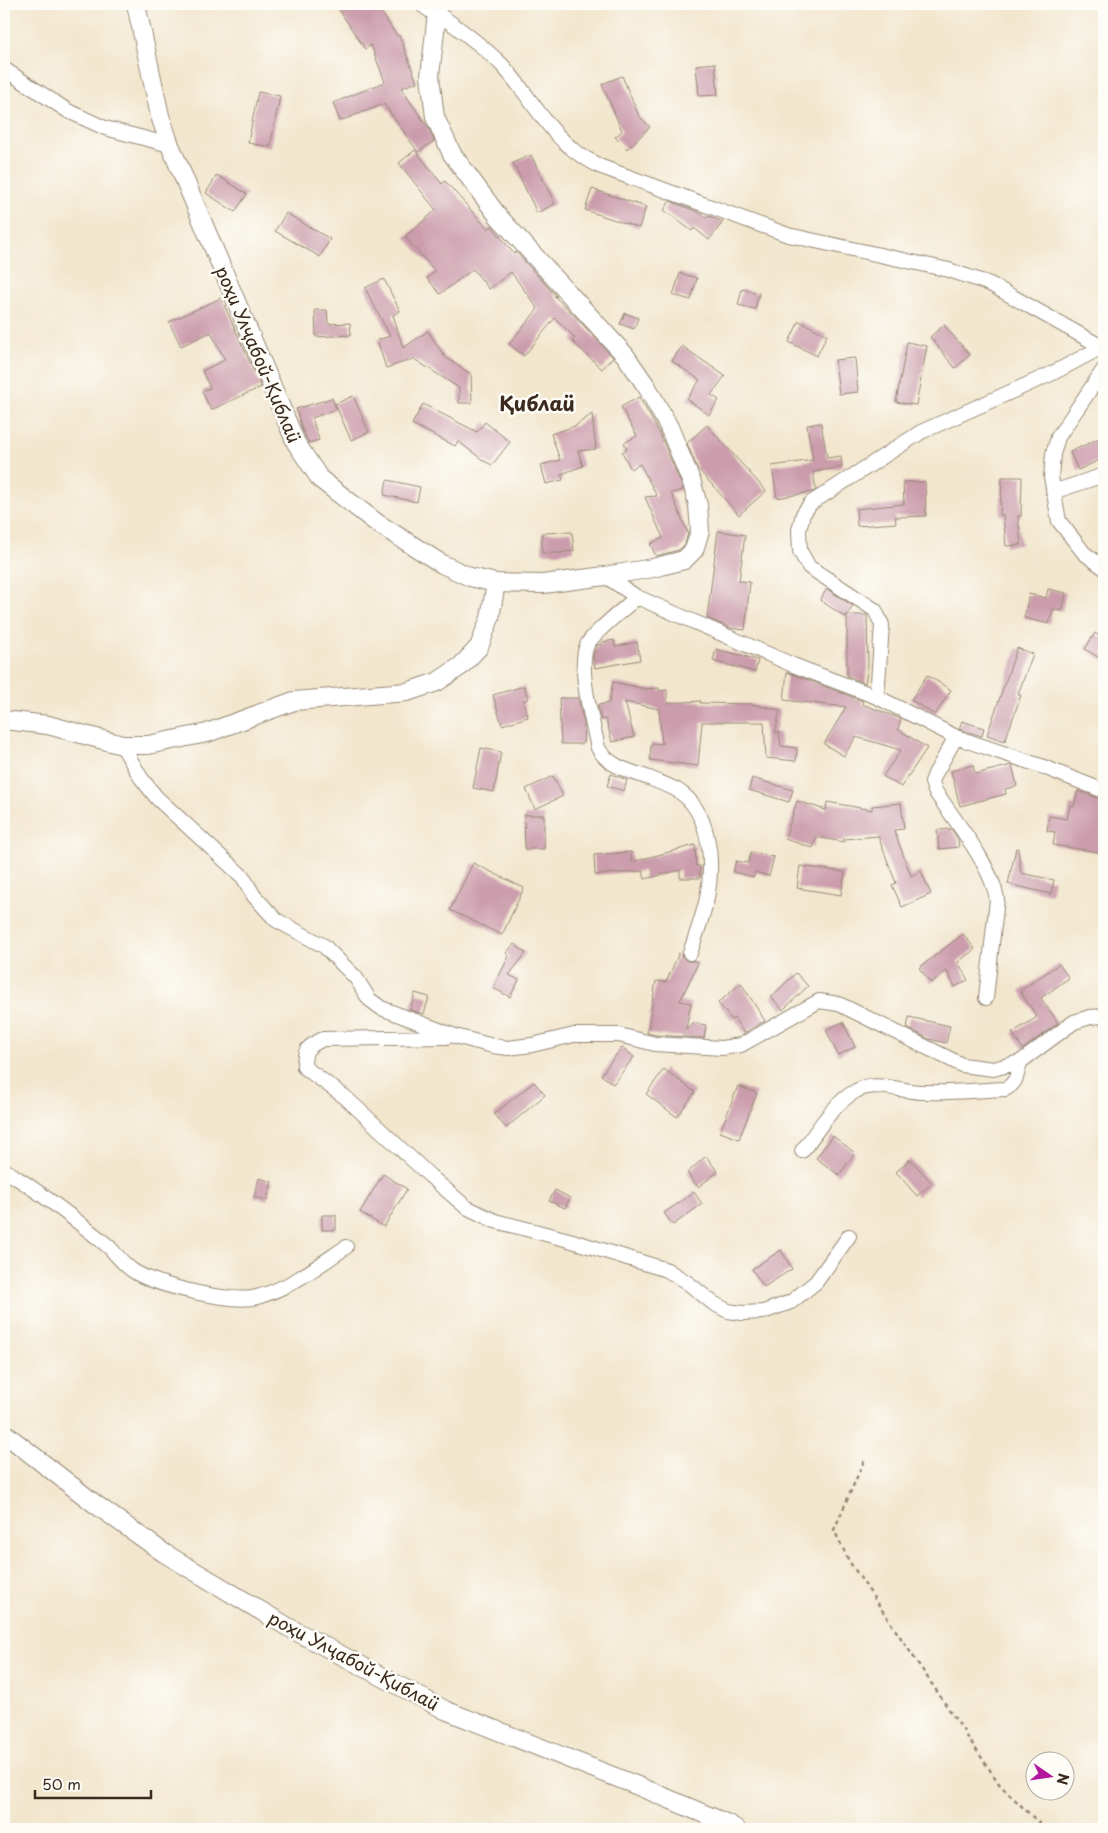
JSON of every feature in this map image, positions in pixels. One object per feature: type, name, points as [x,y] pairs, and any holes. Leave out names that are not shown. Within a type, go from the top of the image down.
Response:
[{"type":"street","name":"роҳи Улҷабой-Қиблаӣ","points":[[136,4],[160,116],[170,145],[296,444],[320,479],[377,523],[442,564],[470,577],[496,583],[543,584],[653,568],[684,560],[694,550],[700,531],[698,505],[692,483],[669,427],[647,387],[626,355],[498,216],[452,154],[435,117],[430,76],[430,8]]},
{"type":"street","points":[[430,8],[480,43],[503,67],[547,122],[564,140],[579,154],[600,166],[788,235],[949,270],[990,284],[1103,348]]},
{"type":"street","points":[[4,69],[68,111],[105,128],[170,145]]},
{"type":"street","points":[[877,697],[882,625],[875,610],[809,567],[800,551],[799,530],[804,514],[811,503],[921,432],[1053,373],[1103,348]]},
{"type":"street","points":[[1104,369],[1058,437],[1053,454],[1051,477],[1059,522],[1084,553],[1104,568]]},
{"type":"street","points":[[1053,492],[1104,476]]},
{"type":"street","points":[[604,576],[637,597],[793,664],[877,697],[956,738],[1041,766],[1104,791]]},
{"type":"street","points":[[4,720],[48,726],[122,745],[148,745],[207,732],[294,701],[407,692],[437,682],[461,666],[479,647],[490,618],[496,583]]},
{"type":"street","points":[[637,597],[587,644],[583,673],[598,748],[603,757],[613,765],[678,791],[700,814],[707,834],[710,869],[707,898],[690,953]]},
{"type":"street","points":[[956,738],[932,782],[935,791],[990,872],[995,888],[997,899],[986,998]]},
{"type":"street","points":[[122,745],[141,778],[157,798],[242,877],[254,896],[276,920],[324,946],[356,978],[369,999],[381,1008],[456,1036],[508,1048],[574,1036],[619,1035],[655,1044],[722,1048],[741,1044],[818,1001],[839,1004],[962,1065],[993,1069],[1008,1067],[1020,1062],[1074,1022],[1104,1016]]},
{"type":"street","points":[[456,1036],[323,1039],[310,1046],[304,1054],[304,1067],[346,1097],[466,1207],[495,1221],[569,1240],[667,1270],[688,1283],[713,1303],[728,1311],[742,1313],[763,1312],[792,1302],[816,1282],[849,1236]]},
{"type":"street","points":[[802,1151],[836,1107],[853,1092],[862,1088],[924,1092],[1005,1089],[1013,1086],[1020,1062]]},
{"type":"street","points":[[4,1170],[73,1217],[117,1254],[133,1271],[154,1281],[189,1290],[229,1299],[256,1298],[298,1280],[346,1247]]},
{"type":"street","name":"роҳи Улҷабой-Қиблаӣ","points":[[4,1433],[95,1504],[164,1553],[288,1627],[445,1710],[638,1786],[736,1829]]},
{"type":"path","points":[[864,1461],[834,1530],[849,1561],[1000,1785],[1045,1829]]},
{"type":"building","points":[[335,4],[376,4],[397,36],[399,35],[417,82],[401,88],[429,129],[434,141],[418,152],[384,104],[340,121],[333,103],[385,82],[371,45],[365,49]]},
{"type":"building","points":[[715,63],[718,95],[699,96],[696,65]]},
{"type":"building","points":[[622,76],[639,116],[650,127],[627,149],[615,137],[622,131],[602,84]]},
{"type":"building","points":[[258,92],[280,96],[270,147],[248,143]]},
{"type":"building","points":[[415,150],[442,184],[445,181],[488,229],[492,226],[514,254],[516,252],[557,297],[554,296],[613,357],[602,369],[572,341],[575,338],[555,318],[524,356],[509,344],[538,309],[511,272],[489,289],[473,269],[440,294],[427,278],[435,271],[405,237],[436,210],[399,163]]},
{"type":"building","points":[[531,155],[555,204],[537,213],[513,163]]},
{"type":"building","points":[[217,175],[247,194],[235,212],[206,193]]},
{"type":"building","points":[[592,189],[646,207],[639,228],[585,210]]},
{"type":"building","points":[[670,201],[698,212],[707,218],[709,216],[723,222],[709,240],[694,228],[692,231],[664,210]]},
{"type":"building","points":[[286,213],[330,239],[320,257],[275,231]]},
{"type":"building","points":[[680,273],[697,278],[691,300],[673,295]]},
{"type":"building","points":[[384,279],[400,311],[393,315],[403,348],[428,331],[445,357],[471,374],[472,403],[459,403],[459,388],[414,359],[386,368],[377,340],[390,336],[365,288]]},
{"type":"building","points":[[742,289],[759,293],[755,309],[738,305]]},
{"type":"building","points":[[221,298],[261,387],[211,410],[202,391],[210,388],[202,371],[225,360],[211,332],[181,346],[169,322]]},
{"type":"building","points":[[315,310],[327,310],[328,324],[350,323],[351,335],[316,337]]},
{"type":"building","points":[[625,313],[638,318],[634,329],[620,324]]},
{"type":"building","points":[[799,321],[827,335],[817,356],[789,342]]},
{"type":"building","points":[[944,325],[970,355],[955,368],[930,337]]},
{"type":"building","points":[[907,342],[927,346],[916,405],[896,402]]},
{"type":"building","points":[[682,346],[725,376],[711,395],[719,400],[709,415],[687,399],[700,380],[672,361]]},
{"type":"building","points":[[855,358],[858,392],[839,394],[835,360]]},
{"type":"building","points":[[353,396],[369,432],[351,440],[335,404]]},
{"type":"building","points":[[639,397],[659,432],[682,486],[683,490],[671,493],[688,533],[685,544],[679,550],[656,556],[650,544],[663,538],[645,497],[657,496],[640,464],[631,469],[622,452],[627,449],[624,443],[637,436],[621,407]]},
{"type":"building","points":[[332,398],[336,409],[312,418],[319,440],[309,443],[302,429],[296,409]]},
{"type":"building","points":[[423,404],[477,432],[485,422],[510,442],[492,465],[458,441],[455,446],[412,424]]},
{"type":"building","points":[[592,414],[596,449],[578,451],[583,466],[561,474],[563,480],[546,484],[541,465],[560,460],[551,434],[575,426]]},
{"type":"building","points":[[821,423],[827,458],[841,456],[842,467],[813,472],[816,490],[812,492],[777,498],[772,466],[813,460],[807,425]]},
{"type":"building","points":[[707,425],[766,491],[739,515],[697,468],[687,443]]},
{"type":"building","points":[[1104,436],[1104,458],[1078,470],[1070,452]]},
{"type":"building","points":[[1002,477],[1022,477],[1021,516],[1018,516],[1021,545],[1006,546],[1003,515],[1000,515]]},
{"type":"building","points":[[387,480],[420,487],[417,502],[384,495]]},
{"type":"building","points":[[903,482],[925,482],[926,516],[895,517],[896,523],[857,526],[856,509],[904,504]]},
{"type":"building","points":[[718,531],[745,535],[739,581],[750,582],[745,630],[730,628],[707,618]]},
{"type":"building","points":[[572,532],[574,551],[542,553],[542,533]]},
{"type":"building","points":[[827,589],[853,606],[845,617],[820,600]]},
{"type":"building","points":[[1048,589],[1066,593],[1062,611],[1053,609],[1049,624],[1024,618],[1029,594],[1046,598]]},
{"type":"building","points":[[847,615],[867,615],[868,667],[865,683],[847,676]]},
{"type":"building","points":[[1095,633],[1104,639],[1104,661],[1085,649]]},
{"type":"building","points":[[614,640],[615,647],[637,642],[640,660],[595,668],[593,656],[597,645]]},
{"type":"building","points":[[1017,648],[1033,654],[1018,694],[1021,695],[1005,741],[987,735]]},
{"type":"building","points":[[716,649],[758,660],[755,672],[713,661]]},
{"type":"building","points":[[787,672],[863,701],[862,704],[901,719],[898,729],[927,748],[901,787],[883,776],[901,750],[856,737],[844,756],[824,744],[846,707],[784,700]]},
{"type":"building","points":[[927,675],[951,690],[935,715],[911,700]]},
{"type":"building","points":[[613,682],[646,689],[659,688],[659,691],[667,690],[667,703],[701,701],[700,703],[751,704],[780,710],[775,733],[779,732],[781,746],[797,748],[796,761],[766,758],[764,722],[702,722],[698,766],[650,760],[651,743],[662,744],[659,709],[625,702],[634,737],[612,742],[606,719],[601,720],[598,705],[609,703]]},
{"type":"building","points":[[524,686],[528,699],[523,701],[528,717],[502,725],[493,695]]},
{"type":"building","points":[[559,698],[578,698],[584,724],[583,744],[561,744]]},
{"type":"building","points":[[962,721],[984,728],[982,736],[959,729]]},
{"type":"building","points":[[481,748],[501,752],[494,792],[473,788]]},
{"type":"building","points":[[973,765],[975,774],[1012,765],[1017,786],[1005,789],[1006,794],[960,806],[951,771]]},
{"type":"building","points":[[611,774],[627,780],[624,791],[607,786]]},
{"type":"building","points":[[553,776],[563,796],[535,809],[526,789]]},
{"type":"building","points":[[752,778],[793,790],[789,802],[749,790]]},
{"type":"building","points":[[1078,791],[1104,800],[1104,853],[1053,845],[1055,832],[1047,831],[1049,816],[1067,819],[1070,805],[1074,806]]},
{"type":"building","points":[[797,801],[826,810],[827,802],[872,810],[872,806],[901,803],[904,829],[894,830],[911,876],[921,871],[931,894],[902,907],[892,885],[896,883],[878,836],[844,839],[844,842],[816,837],[813,848],[785,839]]},
{"type":"building","points":[[524,815],[544,815],[544,849],[525,849]]},
{"type":"building","points":[[951,829],[958,839],[959,847],[939,849],[937,830]]},
{"type":"building","points":[[695,845],[696,866],[700,866],[700,878],[680,878],[680,870],[645,879],[643,871],[595,875],[594,855],[631,852],[632,862]]},
{"type":"building","points":[[1016,848],[1018,848],[1021,873],[1054,880],[1051,894],[1008,884]]},
{"type":"building","points":[[751,852],[774,857],[769,876],[755,872],[754,877],[733,872],[736,861],[748,863]]},
{"type":"building","points":[[473,863],[524,888],[502,935],[450,910]]},
{"type":"building","points":[[800,866],[845,872],[841,895],[797,888]]},
{"type":"building","points":[[963,934],[975,949],[958,962],[968,980],[955,987],[947,971],[931,983],[919,968]]},
{"type":"building","points":[[514,944],[526,953],[509,975],[519,980],[510,997],[493,988],[509,956],[506,953]]},
{"type":"building","points":[[679,953],[687,961],[698,963],[680,1001],[691,1003],[686,1029],[693,1023],[706,1025],[704,1038],[647,1033],[656,981],[666,982]]},
{"type":"building","points":[[1059,964],[1069,978],[1041,998],[1058,1023],[1023,1049],[1012,1033],[1037,1017],[1020,991]]},
{"type":"building","points":[[796,973],[808,986],[783,1010],[771,997]]},
{"type":"building","points":[[741,983],[765,1021],[744,1033],[734,1018],[732,1020],[718,1003]]},
{"type":"building","points":[[415,993],[429,997],[424,1014],[410,1010]]},
{"type":"building","points":[[909,1017],[950,1026],[946,1043],[929,1039],[907,1028]]},
{"type":"building","points":[[843,1022],[855,1047],[838,1055],[826,1030]]},
{"type":"building","points":[[622,1047],[634,1057],[613,1084],[601,1075]]},
{"type":"building","points":[[664,1069],[695,1092],[677,1117],[646,1094]]},
{"type":"building","points":[[534,1082],[545,1095],[506,1128],[494,1114]]},
{"type":"building","points":[[738,1086],[757,1093],[739,1139],[720,1132]]},
{"type":"building","points":[[833,1136],[855,1153],[839,1175],[816,1158]]},
{"type":"building","points":[[706,1156],[718,1172],[698,1187],[687,1173]]},
{"type":"building","points":[[910,1159],[932,1183],[917,1196],[896,1172]]},
{"type":"building","points":[[383,1174],[407,1189],[384,1227],[360,1212]]},
{"type":"building","points":[[259,1178],[272,1182],[267,1200],[254,1197]]},
{"type":"building","points":[[555,1190],[570,1198],[565,1208],[549,1201]]},
{"type":"building","points":[[694,1192],[702,1204],[673,1225],[664,1213]]},
{"type":"building","points":[[322,1215],[336,1215],[336,1230],[322,1230]]},
{"type":"building","points":[[781,1250],[792,1269],[764,1287],[752,1269]]},
{"type":"district","name":"Қиблаӣ","points":[[537,403]]}]
